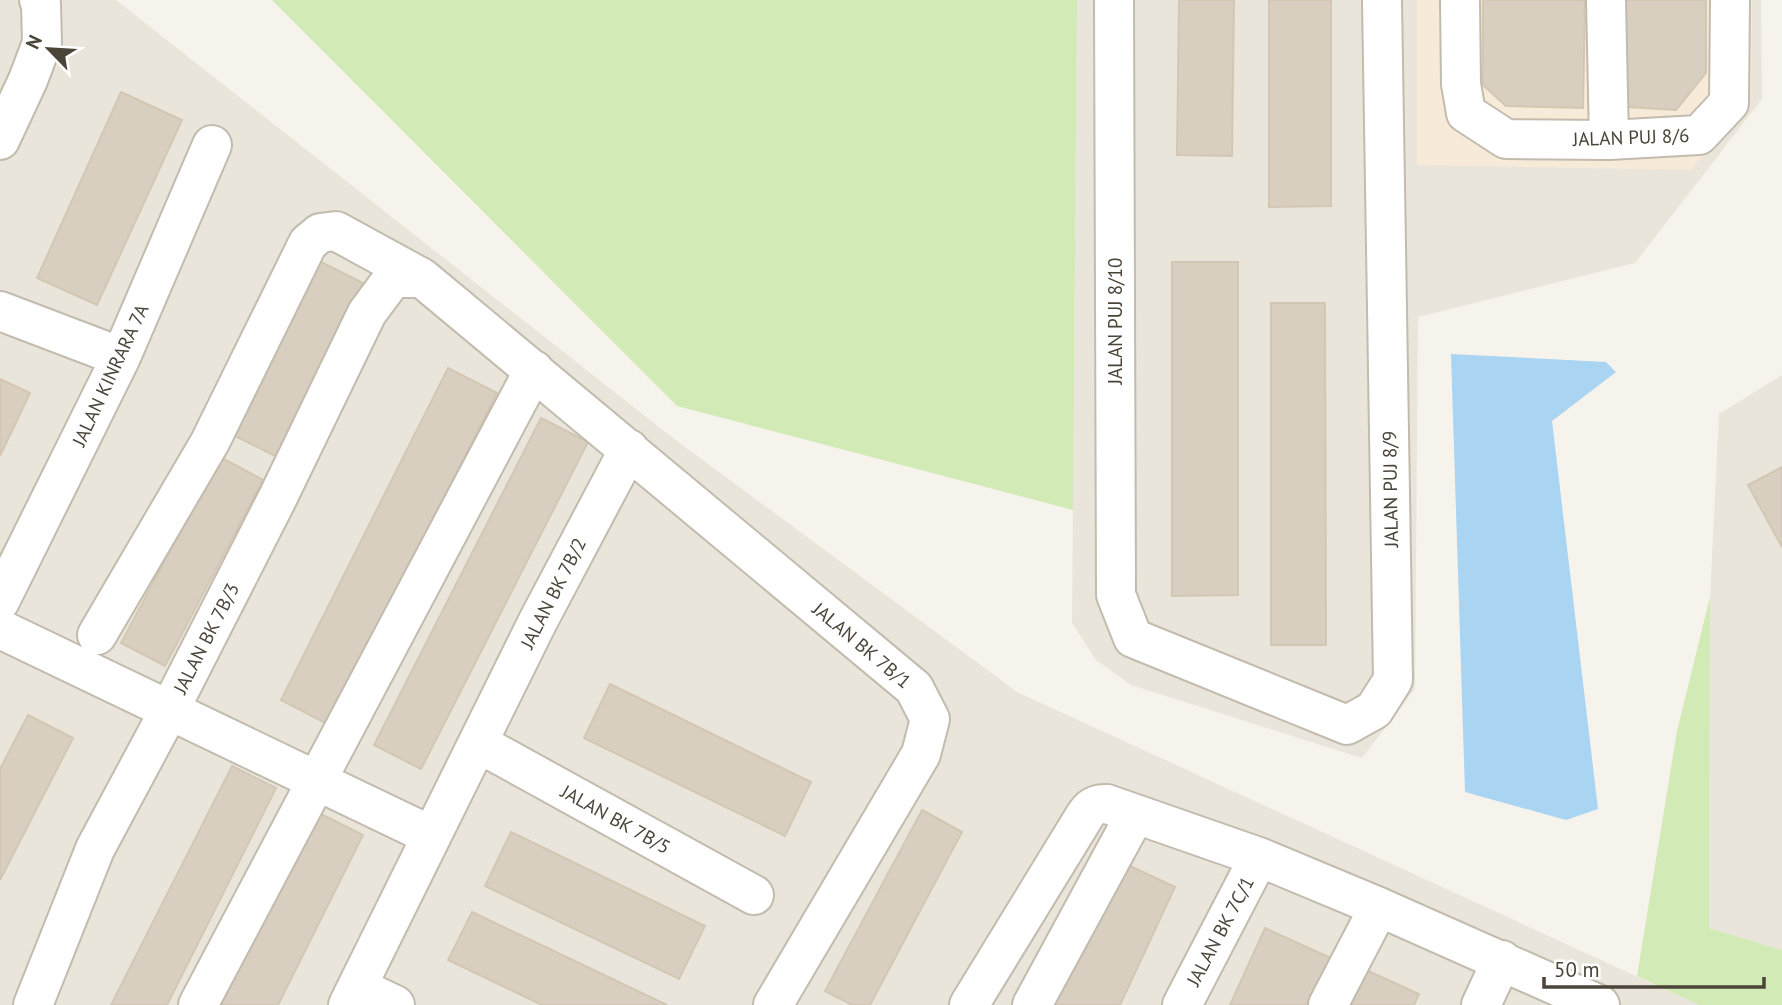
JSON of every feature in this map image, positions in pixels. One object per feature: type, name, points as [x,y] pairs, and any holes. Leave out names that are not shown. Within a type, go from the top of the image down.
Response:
[{"type":"street","points":[[0,140],[43,43],[39,0]]},
{"type":"street","name":"JALAN PUJ 8/10","points":[[1114,0],[1116,594],[1133,638]]},
{"type":"street","name":"JALAN PUJ 8/9","points":[[1133,638],[1347,725],[1374,710],[1393,680],[1382,0]]},
{"type":"street","name":"JALAN PUJ 8/6","points":[[1460,0],[1461,83],[1466,113],[1506,139],[1609,140],[1699,135],[1729,103],[1730,0]]},
{"type":"street","points":[[1606,0],[1609,140]]},
{"type":"street","name":"JALAN KINRARA 7A","points":[[0,601],[121,357],[212,145]]},
{"type":"street","points":[[97,635],[210,442],[308,243],[320,233],[336,231],[407,278],[534,370],[629,449]]},
{"type":"street","name":"JALAN BK 7B/3","points":[[33,1005],[95,849],[278,497],[367,313],[407,278]]},
{"type":"street","points":[[0,311],[121,357]]},
{"type":"street","points":[[198,1005],[534,370]]},
{"type":"street","name":"JALAN BK 7B/2","points":[[352,996],[537,621],[629,449]]},
{"type":"street","name":"JALAN BK 7B/1","points":[[629,449],[914,688],[930,719],[921,754],[773,1005]]},
{"type":"street","points":[[0,629],[430,835]]},
{"type":"street","name":"JALAN BK 7B/5","points":[[478,743],[754,895]]},
{"type":"street","points":[[969,1005],[1088,810],[1098,804],[1107,804],[1259,857],[1502,960],[1600,1005]]},
{"type":"street","points":[[1032,1005],[1135,815]]},
{"type":"street","name":"JALAN BK 7C/1","points":[[1181,1005],[1259,857]]},
{"type":"street","points":[[1328,1005],[1379,907]]},
{"type":"street","points":[[1481,1005],[1502,960]]},
{"type":"street","points":[[352,996],[395,1005]]},
{"type":"shaded area","points":[[0,0],[116,0],[669,435],[1017,692],[1699,1005],[0,1005]]},
{"type":"shaded area","points":[[1077,0],[1761,0],[1762,99],[1635,263],[1418,317],[1415,689],[1362,758],[1131,685],[1096,660],[1072,623]]},
{"type":"shaded area","points":[[1417,0],[1752,0],[1751,94],[1691,170],[1417,165]]},
{"type":"shaded area","points":[[1782,375],[1782,950],[1709,928],[1710,597],[1719,414]]},
{"type":"green space","points":[[272,0],[1077,0],[1073,510],[677,406]]},
{"type":"green space","points":[[1710,597],[1709,928],[1782,950],[1782,1005],[1699,1005],[1637,976],[1677,731]]},
{"type":"water","points":[[1451,354],[1606,362],[1616,372],[1552,421],[1598,809],[1566,820],[1465,792]]},
{"type":"building","points":[[1179,0],[1234,0],[1232,156],[1177,155]]},
{"type":"building","points":[[1269,0],[1331,0],[1331,206],[1269,207]]},
{"type":"building","points":[[1483,0],[1585,0],[1583,108],[1506,106],[1483,85]]},
{"type":"building","points":[[1608,0],[1706,0],[1706,73],[1676,110],[1610,106]]},
{"type":"building","points":[[121,92],[182,120],[97,305],[37,278]]},
{"type":"building","points":[[319,261],[363,283],[279,458],[235,436]]},
{"type":"building","points":[[1172,262],[1238,262],[1238,595],[1172,596]]},
{"type":"building","points":[[1271,303],[1325,303],[1326,645],[1271,645]]},
{"type":"building","points":[[448,368],[497,393],[329,725],[281,700]]},
{"type":"building","points":[[0,379],[30,393],[0,456]]},
{"type":"building","points":[[541,418],[588,442],[421,769],[374,745]]},
{"type":"building","points":[[220,457],[263,480],[165,666],[121,643]]},
{"type":"building","points":[[1782,467],[1782,547],[1748,485]]},
{"type":"building","points":[[610,684],[811,782],[785,836],[584,738]]},
{"type":"building","points":[[28,715],[73,738],[0,880],[0,769]]},
{"type":"building","points":[[232,766],[276,788],[167,1005],[111,1005]]},
{"type":"building","points":[[922,810],[962,832],[870,1005],[852,1005],[825,991]]},
{"type":"building","points":[[317,812],[363,835],[278,1005],[221,1005]]},
{"type":"building","points":[[511,832],[705,926],[679,979],[485,886]]},
{"type":"building","points":[[1113,858],[1175,887],[1120,1005],[1046,1005]]},
{"type":"building","points":[[472,912],[667,1005],[542,1005],[448,960]]},
{"type":"building","points":[[1265,928],[1333,959],[1312,1005],[1230,1005]]},
{"type":"building","points":[[1355,965],[1419,994],[1414,1005],[1337,1005]]}]
